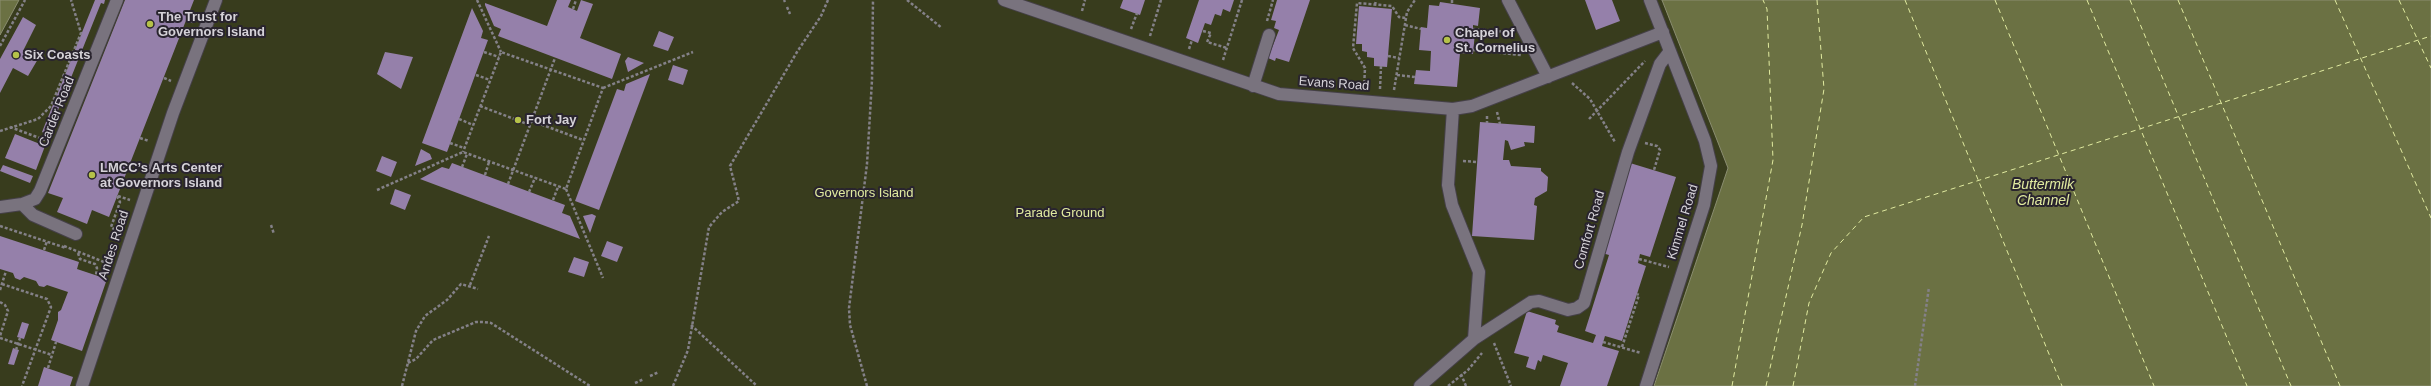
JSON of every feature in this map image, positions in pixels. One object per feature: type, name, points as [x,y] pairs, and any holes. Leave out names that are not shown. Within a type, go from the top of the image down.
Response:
[{"type":"street","name":"Carder Road","points":[[0,206],[22,204],[35,199],[40,191],[117,0]]},
{"type":"street","name":"Andes Road","points":[[82,386],[173,113],[216,0]]},
{"type":"street","name":"Evans Road","points":[[1004,0],[1218,75],[1279,94],[1392,103],[1453,110],[1472,106],[1663,32]]},
{"type":"street","points":[[1508,0],[1548,77]]},
{"type":"street","name":"Kimmel Road","points":[[1646,386],[1654,356],[1704,205],[1711,166],[1705,141],[1650,0]]},
{"type":"street","points":[[1253,86],[1269,35]]},
{"type":"street","name":"Comfort Road","points":[[1420,386],[1474,340],[1531,302],[1539,301],[1568,310],[1577,308],[1584,303],[1632,140],[1660,64],[1670,51]]},
{"type":"street","points":[[1453,110],[1448,185],[1452,205],[1479,272],[1474,340]]},
{"type":"street","points":[[22,204],[33,216],[76,234]]},
{"type":"path","points":[[0,46],[25,0]]},
{"type":"path","points":[[0,131],[38,119],[51,106],[81,33],[71,0]]},
{"type":"path","points":[[477,0],[501,52],[603,88],[693,52]]},
{"type":"path","points":[[573,9],[576,0]]},
{"type":"path","points":[[673,386],[688,350],[691,324],[709,227],[718,215],[739,201],[730,166],[797,52],[821,16],[828,0]]},
{"type":"path","points":[[867,386],[850,325],[849,308],[867,164],[872,80],[873,0]]},
{"type":"path","points":[[907,0],[942,28]]},
{"type":"path","points":[[1145,49],[1161,0]]},
{"type":"path","points":[[1218,75],[1242,0]]},
{"type":"path","points":[[1376,0],[1376,5]]},
{"type":"path","points":[[1392,103],[1407,12],[1415,0]]},
{"type":"path","points":[[1363,101],[1364,68],[1353,48],[1357,3],[1392,6],[1398,17],[1406,18]]},
{"type":"path","points":[[787,7],[790,14]]},
{"type":"path","points":[[186,20],[190,21]]},
{"type":"path","points":[[1405,25],[1421,29]]},
{"type":"path","points":[[1473,29],[1525,34]]},
{"type":"path","points":[[1203,31],[1210,33],[1207,42],[1227,48]]},
{"type":"path","points":[[1473,50],[1537,56]]},
{"type":"path","points":[[484,52],[499,57]]},
{"type":"path","points":[[463,152],[501,52]]},
{"type":"path","points":[[1388,56],[1399,58]]},
{"type":"path","points":[[508,184],[556,58]]},
{"type":"path","points":[[1588,119],[1598,111],[1647,59]]},
{"type":"path","points":[[1379,102],[1382,66]]},
{"type":"path","points":[[1564,70],[1567,78],[1585,94],[1598,111],[1618,146],[1628,152]]},
{"type":"path","points":[[476,75],[490,80]]},
{"type":"path","points":[[1397,75],[1415,77]]},
{"type":"path","points":[[603,88],[566,189],[603,278]]},
{"type":"path","points":[[480,106],[530,125]]},
{"type":"path","points":[[459,119],[473,125]]},
{"type":"path","points":[[532,121],[584,140]]},
{"type":"path","points":[[10,127],[43,139]]},
{"type":"path","points":[[140,138],[144,139]]},
{"type":"path","points":[[1632,140],[1659,148],[1654,170]]},
{"type":"path","points":[[450,143],[464,148]]},
{"type":"path","points":[[463,152],[566,189]]},
{"type":"path","points":[[377,190],[463,152]]},
{"type":"path","points":[[462,167],[467,154]]},
{"type":"path","points":[[485,175],[489,162]]},
{"type":"path","points":[[529,192],[535,178]]},
{"type":"path","points":[[553,200],[558,187]]},
{"type":"path","points":[[121,197],[117,196],[120,202],[111,227],[132,236]]},
{"type":"path","points":[[271,225],[274,234]]},
{"type":"path","points":[[0,226],[67,249]]},
{"type":"path","points":[[470,285],[488,236]]},
{"type":"path","points":[[78,253],[80,259],[95,264],[97,268],[96,275]]},
{"type":"path","points":[[84,256],[99,260]]},
{"type":"path","points":[[1639,258],[1682,271]]},
{"type":"path","points":[[0,290],[6,271]]},
{"type":"path","points":[[2,284],[47,299],[51,307],[22,386]]},
{"type":"path","points":[[402,386],[416,331],[425,316],[447,300],[461,284],[470,285],[478,289]]},
{"type":"path","points":[[1914,386],[1929,287]]},
{"type":"path","points":[[1622,347],[1639,294],[1637,294]]},
{"type":"path","points":[[0,302],[5,305],[8,311],[0,337],[52,355]]},
{"type":"path","points":[[408,364],[416,359],[433,340],[476,322],[483,322],[491,323],[590,386]]},
{"type":"path","points":[[691,324],[757,386]]},
{"type":"path","points":[[16,350],[20,338]]},
{"type":"path","points":[[1489,345],[1493,340],[1511,386]]},
{"type":"path","points":[[48,368],[56,342]]},
{"type":"path","points":[[1604,342],[1654,356]]},
{"type":"path","points":[[1448,386],[1468,370],[1485,350]]},
{"type":"path","points":[[650,376],[659,372]]},
{"type":"path","points":[[635,384],[644,379]]},
{"type":"green space","name":"Governors Island","points":[[19,0],[1662,0],[1728,168],[1654,386],[0,386],[0,35]]},
{"type":"water","points":[[0,0],[19,0],[0,35]]},
{"type":"water","name":"Buttermilk Channel","points":[[1662,0],[2431,0],[2431,386],[1654,386],[1728,168]]},
{"type":"building","points":[[95,0],[105,0],[104,4],[101,3],[48,135],[42,132]]},
{"type":"building","points":[[125,0],[194,0],[109,217],[92,210],[87,224],[57,212],[63,198],[48,193]]},
{"type":"building","points":[[557,0],[571,0],[568,7],[577,11],[581,0],[593,4],[580,38],[621,54],[612,79],[498,36],[501,29],[494,26],[485,5],[485,3],[547,26]]},
{"type":"building","points":[[1123,0],[1145,0],[1140,15],[1120,8]]},
{"type":"building","points":[[1199,0],[1234,0],[1230,12],[1223,9],[1221,16],[1215,14],[1211,25],[1205,23],[1198,43],[1186,38]]},
{"type":"building","points":[[1277,0],[1310,0],[1289,62],[1276,58],[1275,61],[1268,58],[1279,30],[1274,28],[1276,21],[1271,20]]},
{"type":"building","points":[[1585,0],[1612,0],[1620,21],[1596,30]]},
{"type":"building","name":"Chapel of St. Cornelius","points":[[1440,2],[1480,8],[1478,26],[1473,25],[1473,32],[1475,32],[1473,54],[1460,53],[1457,87],[1414,84],[1416,70],[1430,71],[1431,51],[1419,50],[1421,27],[1427,28],[1429,5],[1439,6]]},
{"type":"building","points":[[1359,6],[1392,9],[1387,67],[1374,66],[1374,58],[1367,57],[1367,52],[1362,51],[1362,44],[1356,44]]},
{"type":"building","points":[[472,8],[483,31],[481,38],[488,40],[447,152],[422,143]]},
{"type":"building","name":"Six Coasts","points":[[23,17],[36,25],[23,51],[38,59],[28,76],[13,68],[0,93],[0,59]]},
{"type":"building","points":[[659,31],[674,37],[668,51],[653,46]]},
{"type":"building","points":[[385,52],[413,57],[401,89],[377,74]]},
{"type":"building","points":[[628,57],[644,63],[628,72],[625,61]]},
{"type":"building","points":[[673,65],[688,70],[683,85],[668,80]]},
{"type":"building","points":[[650,74],[599,210],[575,201],[617,89],[624,91],[626,84]]},
{"type":"building","points":[[1480,122],[1535,126],[1534,143],[1524,142],[1525,146],[1511,150],[1508,141],[1505,140],[1503,160],[1509,160],[1511,166],[1541,168],[1541,171],[1548,177],[1547,191],[1535,198],[1534,205],[1537,206],[1534,240],[1472,236]]},
{"type":"building","points":[[15,134],[45,146],[36,170],[5,158]]},
{"type":"building","points":[[421,149],[430,154],[432,159],[415,166]]},
{"type":"building","points":[[382,156],[397,162],[391,177],[376,171]]},
{"type":"building","points":[[452,163],[565,205],[562,213],[570,216],[580,239],[420,179],[442,167],[449,169]]},
{"type":"building","points":[[1630,163],[1676,177],[1650,257],[1640,254],[1638,263],[1646,266],[1622,341],[1605,336],[1602,346],[1619,351],[1607,386],[1560,386],[1568,363],[1543,355],[1541,362],[1538,360],[1535,370],[1526,367],[1529,357],[1514,353],[1527,311],[1556,320],[1555,324],[1559,326],[1557,332],[1593,343],[1596,335],[1585,331],[1609,255],[1602,253]]},
{"type":"building","points":[[3,165],[33,176],[30,183],[0,171]]},
{"type":"building","points":[[395,189],[411,195],[405,210],[390,204]]},
{"type":"building","points":[[592,214],[596,216],[590,233],[583,216]]},
{"type":"building","points":[[0,236],[79,262],[77,269],[107,279],[82,351],[51,340],[58,320],[58,312],[61,310],[68,292],[47,285],[44,287],[39,286],[36,281],[24,277],[20,280],[15,278],[13,273],[0,269]]},
{"type":"building","points":[[607,241],[623,247],[617,262],[601,256]]},
{"type":"building","points":[[574,257],[589,262],[584,277],[568,272]]},
{"type":"building","points":[[22,322],[29,324],[24,339],[17,337]]},
{"type":"building","points":[[13,348],[19,350],[14,365],[8,364]]},
{"type":"building","points":[[44,367],[73,377],[70,386],[38,386]]},
{"type":"ferry route","points":[[1732,386],[1773,160],[1767,9],[1763,0]]},
{"type":"ferry route","points":[[1766,386],[1802,225],[1824,89],[1817,0]]},
{"type":"ferry route","points":[[1905,0],[2062,386]]},
{"type":"ferry route","points":[[1995,0],[2154,386]]},
{"type":"ferry route","points":[[2087,0],[2247,386]]},
{"type":"ferry route","points":[[2130,0],[2291,386]]},
{"type":"ferry route","points":[[2178,0],[2340,386]]},
{"type":"ferry route","points":[[2335,0],[2431,218]]},
{"type":"ferry route","points":[[2399,0],[2431,68]]},
{"type":"ferry route","points":[[1793,386],[1809,303],[1831,253],[1864,217],[2431,36]]},
{"type":"place","name":"The Trust for Governors Island","points":[[150,24]]},
{"type":"place","name":"Chapel of St. Cornelius","points":[[1447,40]]},
{"type":"place","name":"Six Coasts","points":[[16,55]]},
{"type":"place","name":"Fort Jay","points":[[518,120]]},
{"type":"place","name":"LMCC’s Arts Center at Governors Island","points":[[92,175]]},
{"type":"park label","name":"Parade Ground","points":[[1060,213]]}]
